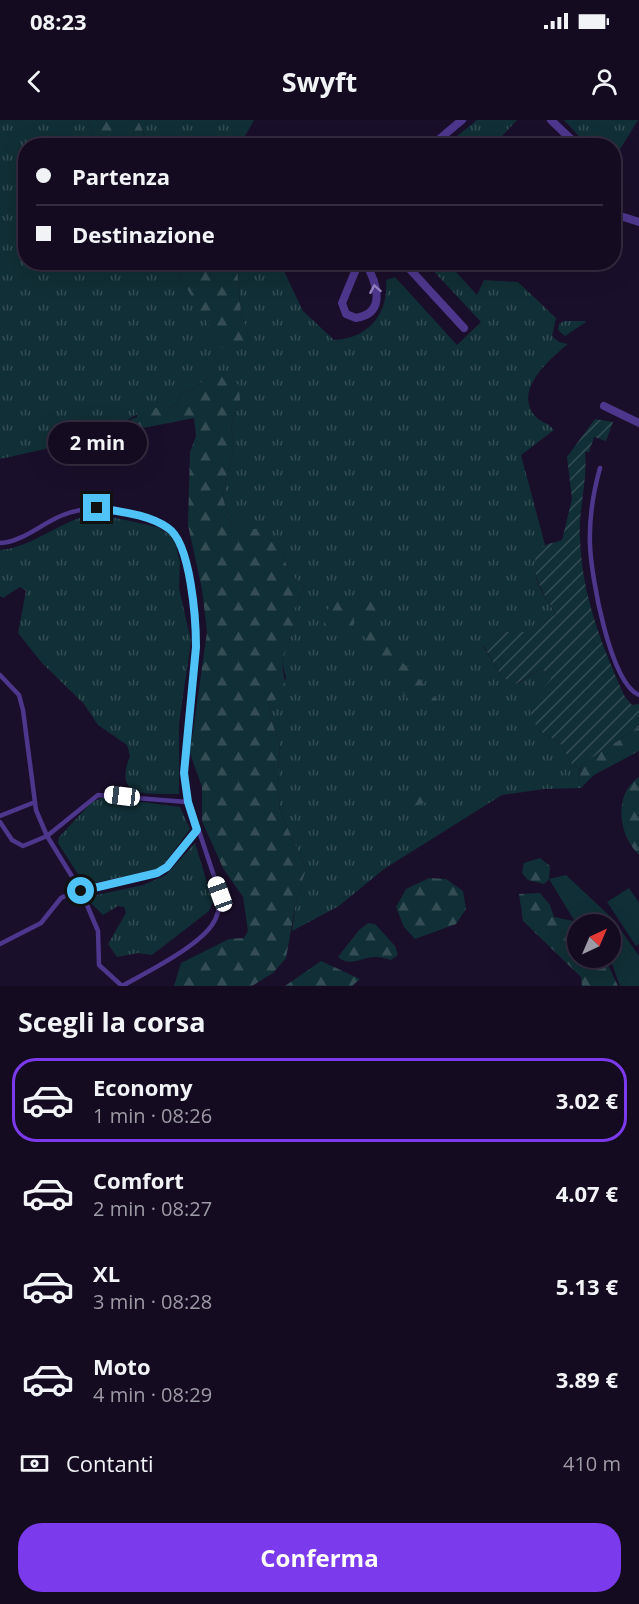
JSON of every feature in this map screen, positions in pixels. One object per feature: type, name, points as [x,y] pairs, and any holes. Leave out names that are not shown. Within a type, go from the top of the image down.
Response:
[{"type":"street","points":[[441,138],[462,120]]},
{"type":"street","points":[[551,120],[570,138]]},
{"type":"street","points":[[621,216],[639,222]]},
{"type":"street","points":[[356,270],[342,303],[346,314],[356,318],[368,314],[377,301],[375,283],[369,270]]},
{"type":"street","points":[[411,270],[464,327]]},
{"type":"street","points":[[604,406],[639,423]]},
{"type":"lane","points":[[600,468],[591,512],[590,547],[593,576],[608,643],[630,689],[639,695]]},
{"type":"lane","points":[[0,543],[22,537],[62,515],[97,508],[147,517],[169,528],[178,537],[184,552],[196,628],[184,773],[188,802],[220,894],[216,918],[211,928],[171,958],[122,986],[99,964],[98,931],[81,891],[47,836],[34,802],[23,710],[19,695],[0,675]]},
{"type":"lane","points":[[0,822],[12,840],[23,846],[47,836],[98,795],[188,802]]},
{"type":"lane","points":[[0,816],[34,802]]},
{"type":"lane","points":[[0,945],[41,923],[61,898],[157,873],[167,867],[197,830]]},
{"type":"green space","points":[[0,120],[88,120],[94,138],[18,138],[18,270],[179,270],[182,280],[252,347],[241,313],[237,270],[283,270],[303,311],[334,340],[357,335],[374,322],[384,304],[386,280],[395,277],[457,345],[481,322],[433,270],[454,270],[477,295],[484,280],[518,282],[556,318],[552,336],[559,342],[568,344],[536,376],[528,396],[529,406],[535,416],[554,430],[521,455],[545,545],[539,555],[535,572],[540,589],[556,614],[528,632],[506,632],[483,646],[502,677],[517,684],[542,668],[551,679],[538,730],[560,743],[573,766],[580,769],[578,778],[581,788],[544,789],[502,795],[384,869],[339,906],[292,931],[296,902],[306,869],[280,811],[277,783],[280,745],[269,713],[271,703],[286,678],[282,662],[294,626],[294,610],[305,587],[290,574],[282,553],[231,528],[223,497],[234,443],[231,425],[240,400],[208,376],[194,389],[181,393],[177,404],[167,408],[148,408],[119,425],[118,433],[0,459]]},
{"type":"green space","points":[[88,120],[138,120],[146,138],[137,137],[94,138]]},
{"type":"green space","points":[[138,120],[254,120],[244,138],[136,138],[146,137]]},
{"type":"green space","points":[[477,120],[517,120],[500,138],[455,138]]},
{"type":"green space","points":[[564,120],[638,120],[621,148],[621,138],[581,138]]},
{"type":"green space","points":[[179,270],[237,270],[241,313],[252,347],[222,348],[182,280]]},
{"type":"green space","points":[[564,321],[586,322],[565,336],[558,330],[559,324]]},
{"type":"green space","points":[[208,376],[227,377],[239,385],[240,400],[231,425],[234,443],[223,497],[231,528],[259,529],[282,553],[290,574],[305,587],[294,610],[294,626],[282,662],[286,692],[271,703],[269,713],[280,745],[277,783],[280,811],[306,869],[296,902],[286,958],[273,973],[252,986],[174,986],[181,963],[229,939],[244,938],[248,931],[243,897],[223,868],[202,821],[202,787],[190,753],[207,632],[202,589],[188,525],[190,452],[196,436],[194,418],[118,433],[118,425],[137,417],[137,408],[144,404],[148,408],[167,408],[177,404],[181,393],[194,389]]},
{"type":"green space","points":[[595,419],[613,422],[606,441],[594,437],[589,452],[585,452],[580,528],[585,581],[595,620],[625,697],[632,705],[639,704],[639,727],[582,764],[580,769],[573,766],[560,743],[538,730],[528,706],[551,679],[542,668],[516,684],[502,677],[483,645],[506,632],[528,632],[556,614],[538,581],[535,562],[544,546],[562,540],[572,499],[567,457]]},
{"type":"green space","points":[[98,514],[157,527],[170,535],[176,545],[180,563],[179,588],[191,641],[179,724],[179,794],[145,793],[130,787],[126,780],[130,756],[127,745],[98,725],[84,704],[42,663],[18,633],[26,591],[20,587],[3,598],[0,596],[0,550],[26,544],[73,520]]},
{"type":"green space","points":[[373,591],[384,601],[379,622],[386,642],[398,660],[411,669],[445,711],[440,713],[410,701],[370,651],[359,622],[360,600]]},
{"type":"green space","points":[[340,595],[350,598],[354,619],[351,629],[341,626],[332,636],[324,631],[324,620],[329,607]]},
{"type":"green space","points":[[639,727],[639,751],[594,775],[581,788],[578,778],[582,764]]},
{"type":"green space","points":[[639,777],[639,855],[626,837],[621,815],[625,794]]},
{"type":"green space","points":[[424,785],[431,795],[429,801],[415,806],[411,797]]},
{"type":"green space","points":[[104,797],[180,807],[190,829],[164,864],[154,870],[85,885],[58,843],[59,837],[92,802]]},
{"type":"green space","points":[[195,843],[213,902],[209,911],[152,955],[138,953],[117,957],[108,944],[126,913],[124,907],[118,906],[103,915],[90,902],[92,896],[143,885],[166,875]]},
{"type":"green space","points":[[540,858],[550,866],[549,879],[544,884],[528,880],[522,873],[524,863]]},
{"type":"green space","points":[[566,875],[608,914],[570,914],[549,879]]},
{"type":"green space","points":[[429,878],[446,879],[463,891],[466,909],[456,924],[415,939],[404,927],[396,907],[406,889]]},
{"type":"green space","points":[[629,888],[639,903],[639,944],[636,946],[621,923],[621,914],[615,914],[607,902]]},
{"type":"green space","points":[[540,893],[550,905],[554,917],[567,920],[567,963],[523,921],[519,894]]},
{"type":"green space","points":[[368,923],[375,924],[395,946],[398,955],[391,960],[371,957],[352,962],[338,957],[359,930]]},
{"type":"green space","points":[[621,930],[639,956],[639,986],[620,986],[613,968],[621,968]]},
{"type":"green space","points":[[321,961],[360,979],[352,986],[285,986]]},
{"type":"green space","points":[[572,968],[609,968],[618,986],[582,986],[581,977]]},
{"type":"route","points":[[81,891],[157,873],[167,867],[197,830],[185,789],[184,773],[196,647],[196,628],[184,552],[178,537],[169,528],[147,517],[97,508]]}]
